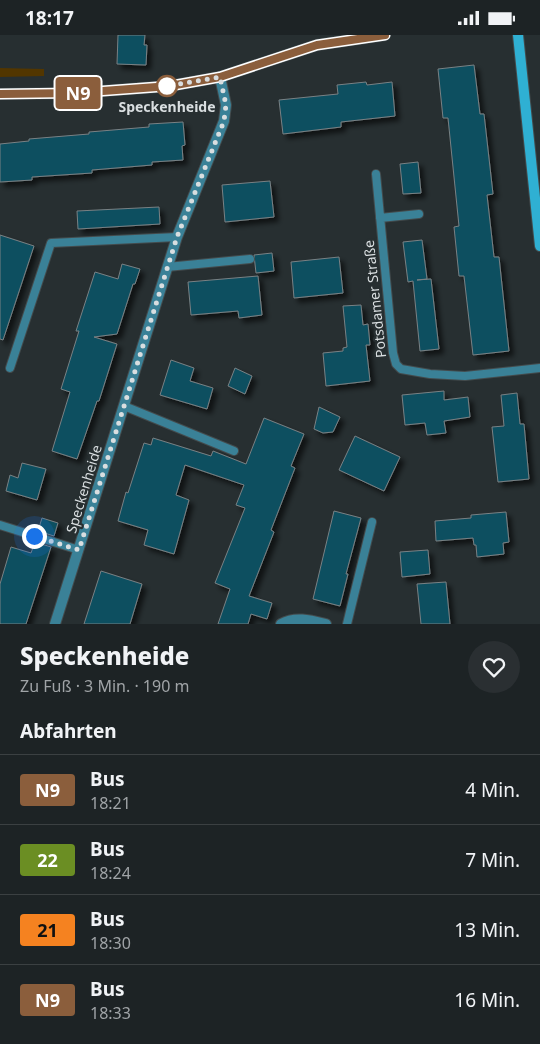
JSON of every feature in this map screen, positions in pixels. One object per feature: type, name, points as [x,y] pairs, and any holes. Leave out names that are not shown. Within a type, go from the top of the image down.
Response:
[{"type":"street","points":[[0,94],[76,93],[170,86],[220,77],[317,45],[385,35]]},
{"type":"street","points":[[518,35],[540,246]]},
{"type":"street","name":"Speckenheide","points":[[55,624],[177,237],[224,121],[226,105],[220,77]]},
{"type":"street","points":[[281,624],[293,619],[304,619],[326,624]]},
{"type":"lane","name":"Potsdamer Straße","points":[[376,174],[392,353],[401,369],[430,374],[465,376],[540,368]]},
{"type":"lane","points":[[380,218],[420,213]]},
{"type":"lane","points":[[10,368],[51,243],[177,237]]},
{"type":"lane","points":[[167,267],[250,259]]},
{"type":"lane","points":[[124,406],[234,451]]},
{"type":"lane","points":[[347,624],[372,522]]},
{"type":"lane","points":[[0,525],[79,550]]},
{"type":"shaded area","points":[[0,68],[44,69],[44,76],[0,77]]},
{"type":"building","points":[[118,35],[145,35],[144,45],[147,45],[146,65],[117,64]]},
{"type":"building","points":[[474,65],[480,114],[484,114],[493,194],[487,195],[494,257],[499,257],[509,351],[473,355],[464,276],[459,276],[454,227],[459,226],[448,118],[443,118],[438,69]]},
{"type":"building","points":[[366,82],[367,85],[392,82],[395,116],[341,122],[341,127],[283,134],[279,100],[338,94],[337,85]]},
{"type":"building","points":[[183,122],[185,145],[182,146],[183,160],[152,162],[152,165],[92,170],[92,173],[32,177],[32,180],[0,182],[0,144],[29,141],[29,139],[89,134],[89,132],[149,127],[149,124]]},
{"type":"building","points":[[418,162],[421,193],[403,194],[400,164]]},
{"type":"building","points":[[270,181],[274,217],[225,222],[222,185]]},
{"type":"building","points":[[159,207],[160,224],[78,229],[77,211]]},
{"type":"building","points":[[0,235],[34,246],[3,340],[0,339]]},
{"type":"building","points":[[422,240],[427,279],[417,280],[431,279],[439,349],[420,351],[413,281],[408,282],[403,242]]},
{"type":"building","points":[[272,253],[274,271],[256,273],[254,255]]},
{"type":"building","points":[[339,257],[343,293],[294,298],[291,262]]},
{"type":"building","points":[[122,264],[140,269],[135,284],[133,284],[117,334],[94,337],[117,344],[99,401],[97,401],[77,459],[52,451],[70,392],[61,389],[79,331],[76,331],[95,272],[118,279]]},
{"type":"building","points":[[258,276],[262,315],[239,318],[238,311],[191,315],[188,282]]},
{"type":"building","points":[[361,305],[363,325],[368,324],[370,345],[366,345],[370,381],[326,386],[323,353],[343,351],[343,348],[347,347],[343,306]]},
{"type":"building","points":[[171,360],[194,368],[190,381],[213,388],[207,409],[160,395]]},
{"type":"building","points":[[235,368],[252,376],[245,394],[228,386]]},
{"type":"building","points":[[444,391],[444,400],[468,397],[470,417],[444,421],[446,433],[427,435],[425,423],[405,425],[402,395]]},
{"type":"building","points":[[517,393],[520,424],[524,424],[529,479],[498,482],[492,427],[504,426],[501,395]]},
{"type":"building","points":[[319,407],[340,417],[333,432],[323,433],[314,429]]},
{"type":"building","points":[[264,418],[304,434],[291,466],[295,468],[271,530],[274,532],[249,596],[272,603],[267,619],[251,614],[248,624],[218,624],[230,589],[215,583],[245,508],[236,505],[244,485],[185,465],[176,495],[189,500],[174,554],[144,545],[148,530],[118,521],[126,492],[128,493],[144,443],[151,445],[153,438],[211,456],[213,451],[246,464]]},
{"type":"building","points":[[355,436],[400,457],[384,491],[339,470]]},
{"type":"building","points":[[22,463],[46,469],[37,500],[6,491],[10,475],[18,478]]},
{"type":"building","points":[[334,511],[361,518],[346,574],[348,574],[340,606],[313,599]]},
{"type":"building","points":[[506,512],[509,542],[503,543],[504,554],[477,557],[473,538],[436,541],[435,521],[471,518],[471,515]]},
{"type":"building","points":[[42,518],[58,523],[54,536],[38,531]]},
{"type":"building","points":[[35,542],[51,547],[26,624],[0,624],[0,584],[11,547],[31,553]]},
{"type":"building","points":[[428,550],[430,574],[402,577],[400,552]]},
{"type":"building","points":[[101,571],[142,584],[130,624],[84,624]]},
{"type":"building","points":[[446,582],[450,624],[421,624],[417,584]]},
{"type":"bus line","name":"N9","points":[[0,94],[76,93],[170,86],[220,77],[317,45],[385,35]]},
{"type":"place","name":"Speckenheide","points":[[167,86]]},
{"type":"route","points":[[34,536],[79,550],[177,237],[224,121],[226,105],[220,77],[167,86]]}]
